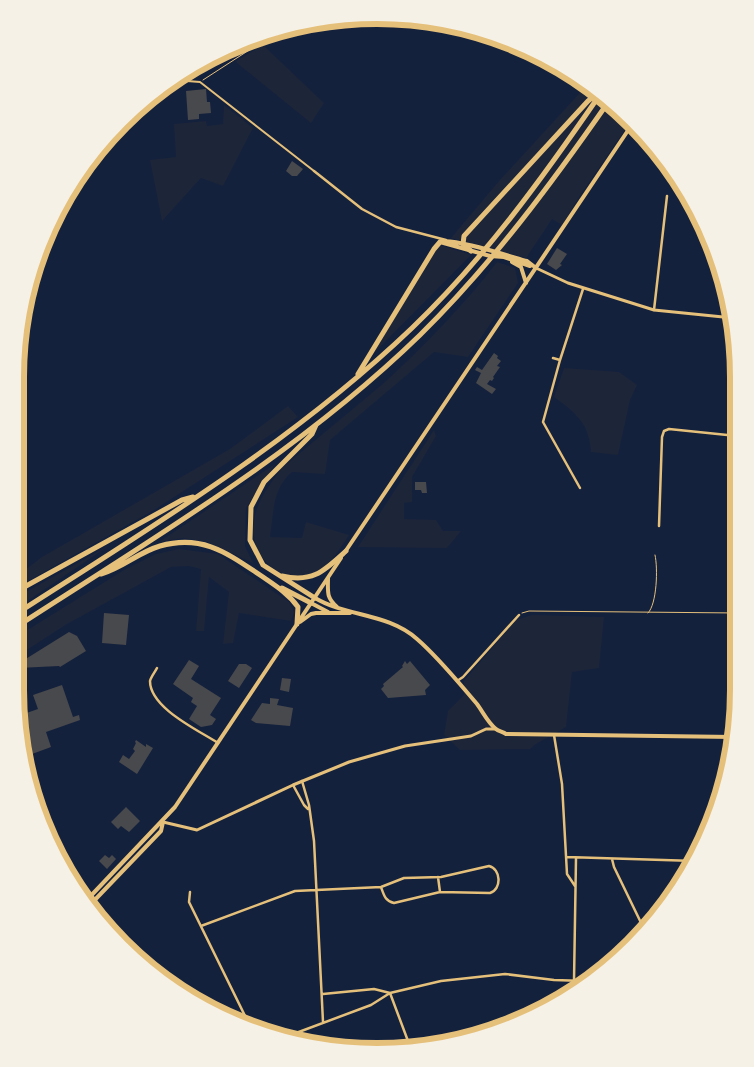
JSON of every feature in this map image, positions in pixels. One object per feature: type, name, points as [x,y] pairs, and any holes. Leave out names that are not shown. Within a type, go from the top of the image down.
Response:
[{"type":"highway","points":[[471,251],[463,246],[464,236],[593,98]]},
{"type":"highway","points":[[24,609],[198,496],[323,407],[356,379],[413,327],[471,266],[517,211],[555,160],[595,99]]},
{"type":"highway","points":[[24,622],[228,488],[316,424],[362,387],[420,335],[478,273],[563,167],[605,107]]},
{"type":"highway","points":[[356,379],[434,249],[443,241]]},
{"type":"highway","points":[[315,598],[263,565],[250,540],[251,507],[264,482],[312,434],[316,424]]},
{"type":"highway","points":[[24,587],[182,500],[198,496]]},
{"type":"highway","points":[[96,576],[110,571],[151,549],[171,543],[203,544],[226,552],[288,595],[298,606],[297,624]]},
{"type":"highway","points":[[277,575],[296,579],[312,577],[328,567],[346,551]]},
{"type":"highway","points":[[262,576],[311,603]]},
{"type":"main road","points":[[90,896],[175,808],[629,129]]},
{"type":"main road","points":[[443,241],[513,259],[536,268]]},
{"type":"main road","points":[[471,251],[513,259]]},
{"type":"main road","points":[[506,258],[521,267],[526,283]]},
{"type":"main road","points":[[328,577],[328,596],[338,609]]},
{"type":"main road","points":[[315,598],[328,606],[394,624],[413,635],[457,681],[496,729],[506,734],[727,737]]},
{"type":"main road","points":[[311,603],[328,612]]},
{"type":"main road","points":[[297,624],[311,614],[328,612],[355,613]]},
{"type":"main road","points":[[94,901],[160,831],[163,822]]},
{"type":"street","points":[[185,80],[200,82],[362,210],[396,227],[443,241]]},
{"type":"street","points":[[654,310],[667,196]]},
{"type":"street","points":[[536,268],[583,289],[654,310],[725,317]]},
{"type":"street","points":[[580,488],[543,422],[560,360],[583,289]]},
{"type":"street","points":[[553,358],[560,360]]},
{"type":"street","points":[[659,526],[662,437],[664,431],[669,429],[730,435]]},
{"type":"street","points":[[457,681],[463,677],[519,616]]},
{"type":"street","points":[[157,668],[150,679],[152,691],[158,702],[174,715],[218,743]]},
{"type":"street","points":[[163,822],[194,830],[349,762],[393,749],[425,742],[471,736],[486,729],[496,729]]},
{"type":"street","points":[[554,735],[562,784],[567,874],[575,886]]},
{"type":"street","points":[[302,781],[314,841],[323,1022]]},
{"type":"street","points":[[293,785],[304,805],[309,810]]},
{"type":"street","points":[[567,857],[686,861]]},
{"type":"street","points":[[574,981],[576,858]]},
{"type":"street","points":[[612,859],[642,924]]},
{"type":"street","points":[[201,926],[294,891],[381,887],[404,878],[438,877],[486,866],[494,867],[497,872],[498,885],[496,891],[492,893],[440,892],[394,903],[385,898],[381,887]]},
{"type":"street","points":[[438,877],[440,892]]},
{"type":"street","points":[[190,892],[190,902],[246,1018]]},
{"type":"street","points":[[295,1033],[371,1005],[390,993],[442,981],[505,974],[577,981]]},
{"type":"street","points":[[323,994],[374,990],[390,993]]},
{"type":"street","points":[[390,993],[408,1041]]},
{"type":"path","points":[[200,82],[259,44]]},
{"type":"path","points":[[648,613],[653,608],[656,581],[655,555]]},
{"type":"path","points":[[519,616],[523,611],[730,613]]},
{"type":"shaded area","points":[[263,45],[324,103],[311,123],[237,63],[236,61]]},
{"type":"shaded area","points":[[582,90],[627,127],[562,225],[552,219],[526,258],[451,238],[499,181]]},
{"type":"shaded area","points":[[224,105],[253,128],[223,186],[201,178],[162,221],[150,160],[176,157],[174,124],[206,121],[207,126],[223,124]]},
{"type":"shaded area","points":[[440,245],[471,255],[373,354],[433,254]]},
{"type":"shaded area","points":[[497,262],[515,268],[518,283],[468,357],[434,352],[330,440],[325,474],[292,472],[285,479],[277,493],[270,537],[302,538],[306,522],[349,535],[338,552],[319,571],[310,575],[298,576],[279,572],[264,560],[255,542],[254,532],[255,514],[268,487],[277,474],[400,368],[458,309]]},
{"type":"shaded area","points":[[564,368],[619,372],[637,385],[630,400],[618,455],[591,452],[587,433],[580,420],[569,408],[554,397]]},
{"type":"shaded area","points":[[288,406],[298,417],[154,510],[24,583],[24,571],[42,557],[230,449]]},
{"type":"shaded area","points":[[434,430],[436,436],[412,477],[412,502],[404,503],[404,519],[436,520],[443,531],[461,531],[447,548],[358,547]]},
{"type":"shaded area","points":[[275,464],[246,508],[245,546],[253,563],[207,542],[183,538],[159,542]]},
{"type":"shaded area","points":[[110,545],[24,603],[24,593]]},
{"type":"shaded area","points":[[179,549],[218,554],[289,602],[294,612],[291,621],[239,613],[233,643],[223,644],[229,592],[209,577],[204,631],[196,631],[201,569],[189,566],[171,567],[67,624],[24,652],[24,632],[124,570],[156,554]]},
{"type":"shaded area","points":[[532,615],[604,617],[599,668],[572,672],[566,727],[530,749],[460,750],[444,735],[448,711],[464,695],[464,681],[516,620]]},
{"type":"building","points":[[224,59],[218,65],[210,66]]},
{"type":"building","points":[[206,89],[207,102],[210,102],[211,113],[199,114],[199,119],[188,120],[186,91]]},
{"type":"building","points":[[292,161],[303,169],[297,176],[292,176],[286,171]]},
{"type":"building","points":[[557,248],[567,254],[560,264],[562,265],[556,270],[547,264]]},
{"type":"building","points":[[494,353],[501,361],[497,366],[500,367],[494,378],[487,384],[496,389],[492,394],[476,383],[481,373],[475,370],[477,367],[482,370]]},
{"type":"building","points":[[415,482],[426,482],[427,493],[415,490]]},
{"type":"building","points":[[104,613],[129,615],[126,645],[102,643]]},
{"type":"building","points":[[69,632],[77,636],[86,651],[60,667],[24,668],[24,660]]},
{"type":"building","points":[[189,660],[199,666],[191,679],[221,698],[210,715],[216,719],[212,725],[201,727],[189,719],[197,706],[191,702],[193,698],[173,684]]},
{"type":"building","points":[[405,661],[407,664],[410,661],[430,685],[425,690],[426,695],[388,698],[381,689],[384,686],[383,684],[403,667]]},
{"type":"building","points":[[239,664],[246,664],[252,668],[239,688],[228,681]]},
{"type":"building","points":[[282,678],[291,679],[289,692],[280,690]]},
{"type":"building","points":[[62,685],[73,717],[79,715],[80,720],[46,732],[51,747],[30,755],[25,714],[38,709],[33,695]]},
{"type":"building","points":[[270,698],[279,699],[277,705],[293,708],[290,726],[256,723],[251,720],[262,703],[270,704]]},
{"type":"building","points":[[136,740],[146,747],[146,744],[153,748],[137,774],[119,762],[123,755],[129,759],[135,751],[133,749]]},
{"type":"building","points":[[126,807],[140,821],[129,832],[121,826],[118,829],[111,822]]},
{"type":"building","points":[[105,855],[109,858],[112,855],[116,859],[107,869],[99,861]]}]
